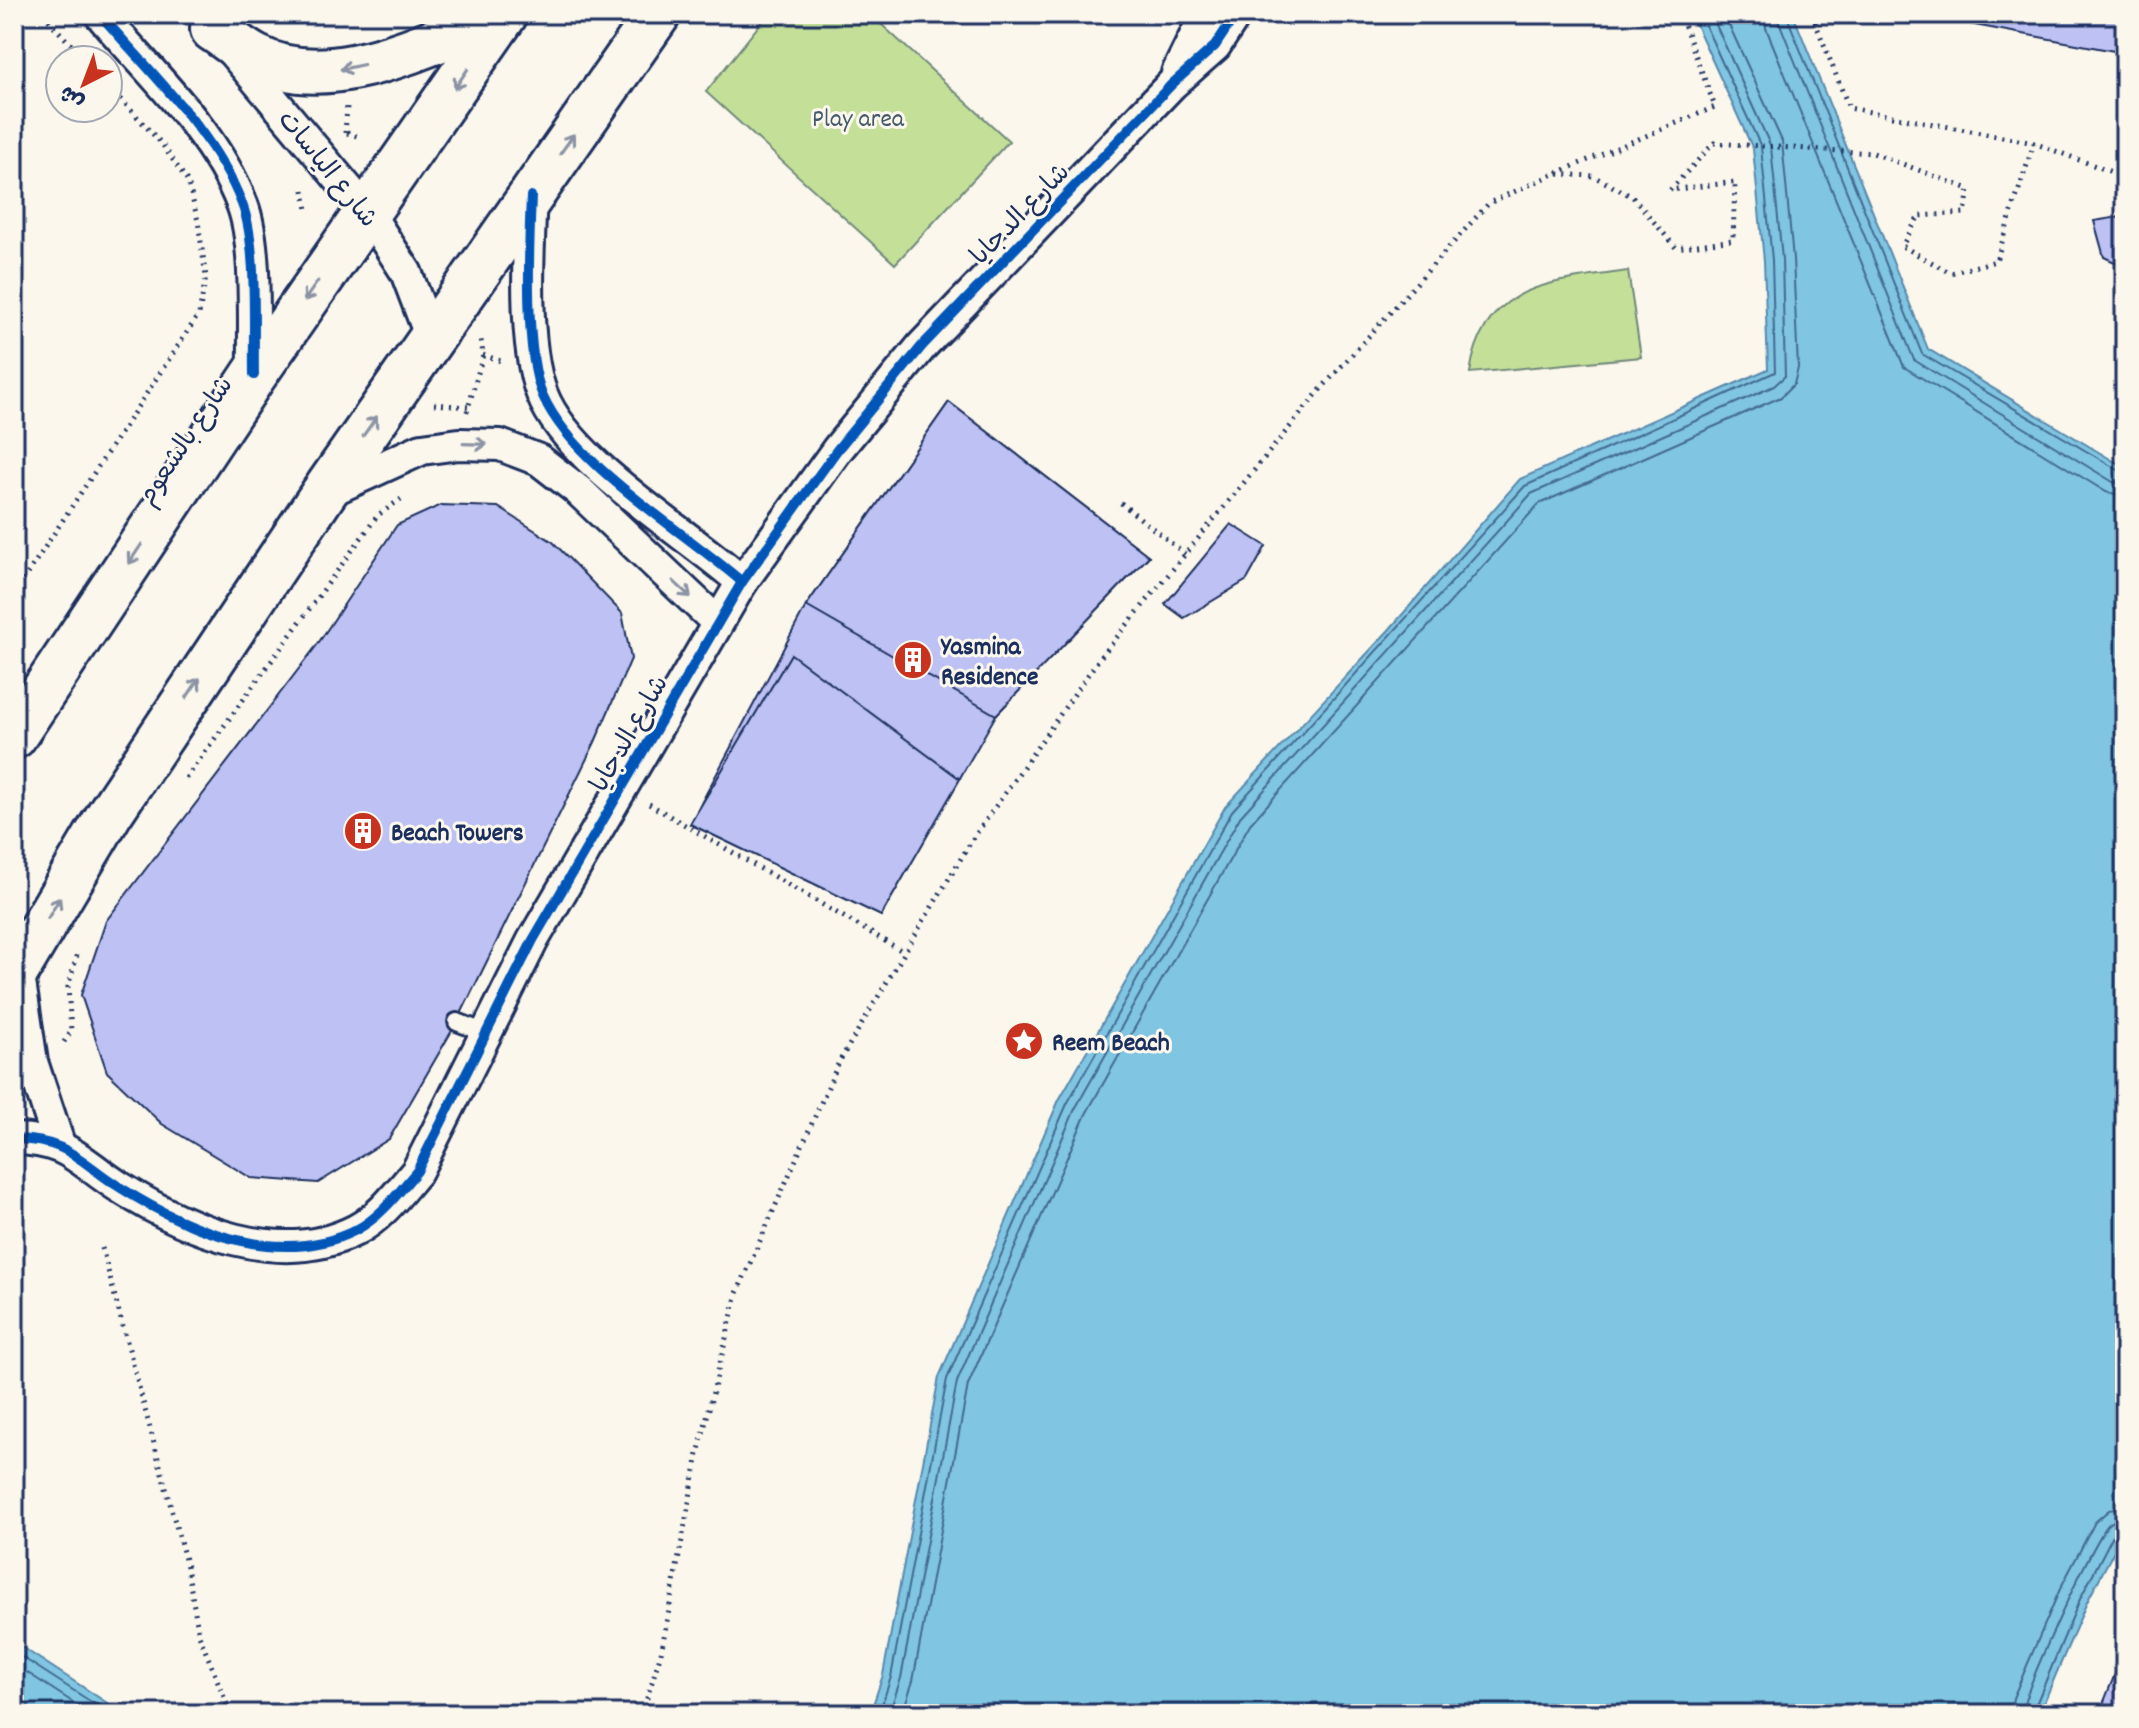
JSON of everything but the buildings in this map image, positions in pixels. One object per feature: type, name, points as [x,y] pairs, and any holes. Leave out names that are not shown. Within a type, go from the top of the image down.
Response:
[{"type":"main road","name":"شارع بالشعوم","points":[[14,736],[254,375],[504,14]]},
{"type":"main road","points":[[206,22],[257,58],[302,71],[347,70],[504,14]]},
{"type":"main road","points":[[16,972],[110,813],[323,494],[658,14]]},
{"type":"street","points":[[100,14],[209,142],[243,206],[250,254],[254,375]]},
{"type":"street","name":"شارع الدجايا","points":[[1172,84],[1206,14]]},
{"type":"street","name":"شارع الدجايا","points":[[14,1139],[59,1144],[121,1188],[172,1217],[261,1247],[323,1242],[357,1229],[389,1204],[417,1171],[533,940],[742,582],[837,450],[922,346],[1172,84],[1215,46],[1236,14]]},
{"type":"street","name":"شارع الياسات","points":[[206,22],[368,213],[406,272],[431,338]]},
{"type":"street","points":[[531,196],[532,361],[542,396],[565,433],[622,486],[742,582]]},
{"type":"street","points":[[323,494],[422,449],[459,444],[500,445],[539,460],[579,491],[717,622]]},
{"type":"street","points":[[16,972],[32,1062],[59,1144]]},
{"type":"lane","points":[[457,1022],[486,1033]]},
{"type":"path","points":[[43,14],[70,44]]},
{"type":"path","points":[[642,1714],[661,1653],[698,1454],[737,1293],[839,1062],[972,840],[1090,672],[1185,554],[1321,389],[1489,203],[1715,107],[1680,14]]},
{"type":"path","points":[[1812,14],[1849,108],[2034,143],[2125,177]]},
{"type":"path","points":[[348,98],[346,133],[360,137]]},
{"type":"path","points":[[14,594],[199,314],[206,277],[198,221],[188,182],[162,144],[124,102]]},
{"type":"path","points":[[1554,174],[1593,176],[1633,197],[1676,248],[1733,240],[1735,182],[1670,190],[1714,143],[1873,153],[1969,189],[1965,213],[1919,216],[1902,246],[1951,273],[1996,261],[2034,143]]},
{"type":"path","points":[[303,185],[307,210]]},
{"type":"path","points":[[427,403],[469,407],[483,355]]},
{"type":"path","points":[[183,783],[378,515],[409,494]]},
{"type":"path","points":[[1121,503],[1185,554]]},
{"type":"path","points":[[622,787],[904,952]]},
{"type":"path","points":[[63,1043],[71,1031],[68,987],[81,941]]},
{"type":"path","points":[[102,1248],[187,1567],[199,1635],[231,1714]]},
{"type":"green space","name":"Play area","points":[[768,14],[870,14],[1009,141],[895,264],[706,92]]},
{"type":"green space","points":[[1628,271],[1641,357],[1470,373],[1477,343],[1490,320],[1506,304],[1548,284]]},
{"type":"water","points":[[1691,14],[1793,14],[1928,349],[2125,468],[2125,1530],[2087,1602],[2039,1714],[870,1714],[883,1675],[939,1377],[1059,1100],[1225,807],[1388,631],[1520,479],[1768,369],[1764,261],[1753,149]]},
{"type":"water","points":[[14,1642],[124,1714],[14,1714]]},
{"type":"cycle path","points":[[100,14],[198,127],[230,177],[242,204],[253,264],[254,375]]},
{"type":"cycle path","points":[[14,1139],[33,1140],[61,1148],[121,1188],[175,1218],[235,1239],[266,1245],[296,1246],[327,1241],[356,1230],[382,1211],[417,1171],[533,940],[742,582],[837,450],[922,346],[1172,84],[1215,46],[1236,14]]},
{"type":"cycle path","points":[[531,196],[530,327],[543,396],[558,422],[604,472],[742,582]]},
{"type":"place","name":"Yasmina Residence","points":[[913,660]]},
{"type":"place","name":"Beach Towers","points":[[363,831]]},
{"type":"place","name":"Reem Beach","points":[[1024,1041]]}]
